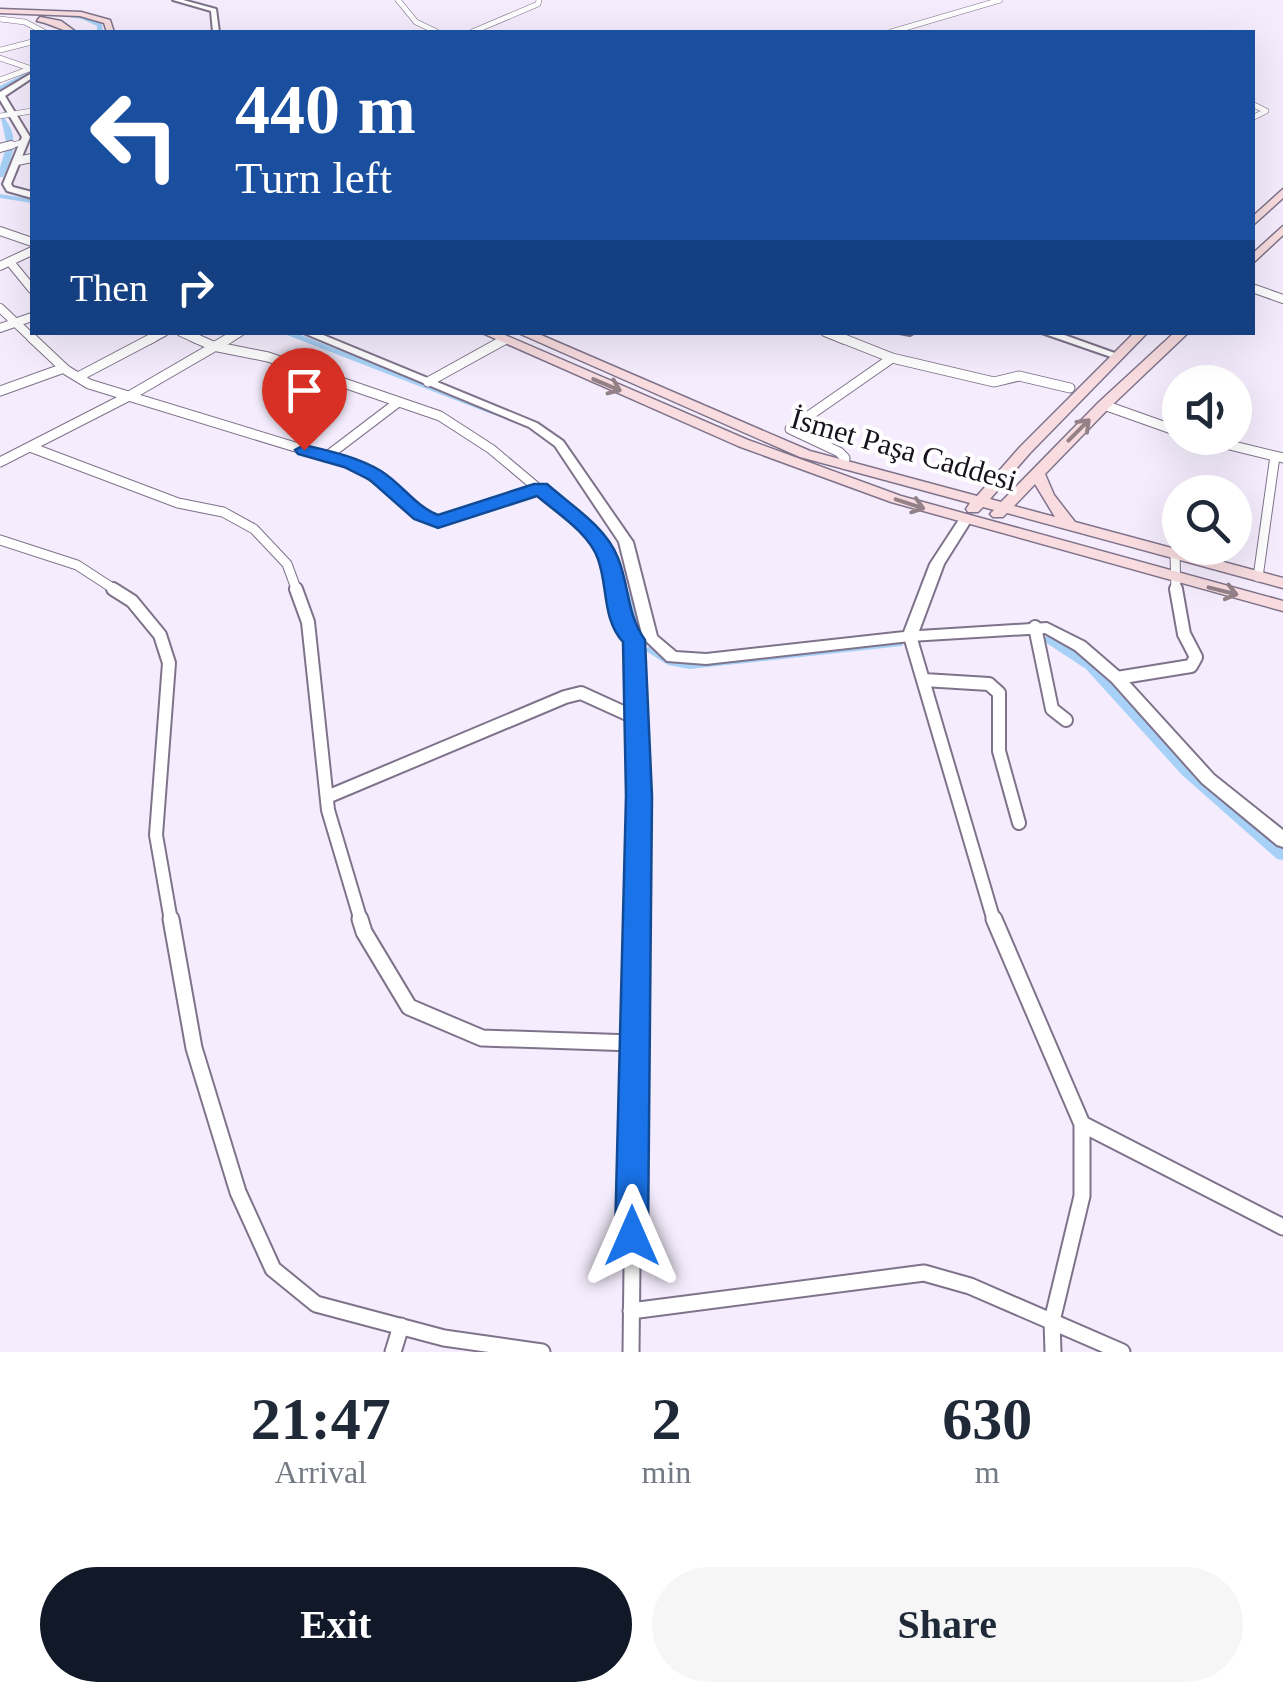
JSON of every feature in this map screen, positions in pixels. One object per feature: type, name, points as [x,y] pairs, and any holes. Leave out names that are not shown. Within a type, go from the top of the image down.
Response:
[{"type":"main road","points":[[15,12],[22,0]]},
{"type":"main road","points":[[0,16],[15,12],[92,16],[107,22],[109,30]]},
{"type":"main road","points":[[0,16],[48,20],[68,30]]},
{"type":"main road","points":[[1255,219],[1283,192]]},
{"type":"main road","points":[[1255,258],[1283,230]]},
{"type":"main road","points":[[493,335],[790,462],[965,522],[1283,606]]},
{"type":"main road","name":"İsmet Paşa Caddesi","points":[[531,335],[805,454],[1162,550]]},
{"type":"main road","points":[[965,522],[998,479],[1139,335]]},
{"type":"main road","points":[[992,528],[1002,508],[1037,472],[1181,335]]},
{"type":"main road","points":[[1037,472],[1047,496],[1069,525]]},
{"type":"main road","points":[[934,490],[998,479]]},
{"type":"main road","name":"İsmet Paşa Caddesi","points":[[1215,565],[1283,584]]},
{"type":"street","points":[[176,0],[214,10],[216,30]]},
{"type":"street","points":[[398,0],[416,22],[433,30]]},
{"type":"street","points":[[898,30],[1000,0]]},
{"type":"street","points":[[476,30],[547,2]]},
{"type":"street","points":[[0,16],[40,30]]},
{"type":"street","points":[[0,50],[30,42]]},
{"type":"street","points":[[0,58],[30,70]]},
{"type":"street","points":[[0,67],[16,64]]},
{"type":"street","points":[[0,80],[30,72]]},
{"type":"street","points":[[30,73],[2,95],[17,160],[7,184],[10,189],[30,194]]},
{"type":"street","points":[[4,115],[30,111]]},
{"type":"street","points":[[2,136],[16,143]]},
{"type":"street","points":[[17,160],[30,158]]},
{"type":"street","points":[[0,231],[30,241]]},
{"type":"street","points":[[30,251],[5,264],[30,287]]},
{"type":"street","points":[[1255,289],[1283,298]]},
{"type":"street","points":[[0,308],[78,378],[376,476],[421,515],[438,522],[540,488]]},
{"type":"street","points":[[0,328],[30,318]]},
{"type":"street","points":[[78,378],[158,335]]},
{"type":"street","points":[[188,335],[440,416],[540,488],[596,537],[608,558],[623,628],[672,656],[706,659],[910,636],[1047,628],[1080,646],[1117,678],[1208,778],[1283,840]]},
{"type":"street","points":[[0,462],[130,395],[234,335]]},
{"type":"street","points":[[313,335],[533,425],[558,444],[626,542],[642,639],[636,718],[639,796],[631,1352]]},
{"type":"street","points":[[829,335],[892,358],[994,382],[1019,376],[1070,388]]},
{"type":"street","points":[[1053,335],[1118,356]]},
{"type":"street","points":[[428,382],[504,340]]},
{"type":"street","points":[[844,464],[845,458],[839,452],[804,439],[790,429],[892,358]]},
{"type":"street","points":[[0,391],[64,368]]},
{"type":"street","points":[[326,457],[397,403]]},
{"type":"street","points":[[1104,405],[1162,426]]},
{"type":"street","points":[[0,444],[14,456]]},
{"type":"street","points":[[30,447],[178,503],[224,512],[254,528],[287,564],[308,622],[327,797],[364,932],[409,1007],[482,1038],[633,1043]]},
{"type":"street","points":[[1252,450],[1279,457],[1258,577]]},
{"type":"street","points":[[965,522],[936,564],[910,636],[996,927],[1082,1124],[1082,1196],[1052,1320],[1053,1352]]},
{"type":"street","points":[[0,540],[77,566],[132,600],[160,635],[169,663],[156,835],[194,1048],[238,1192],[272,1269],[316,1304],[444,1338],[542,1352]]},
{"type":"street","points":[[1117,678],[1191,666],[1196,657],[1183,640],[1179,624],[1175,565]]},
{"type":"street","points":[[1035,627],[1052,709],[1066,720]]},
{"type":"street","points":[[924,680],[989,684],[999,693],[1000,751],[1019,823]]},
{"type":"street","points":[[327,797],[565,697],[582,693],[636,718]]},
{"type":"street","points":[[1082,1124],[1283,1227]]},
{"type":"street","points":[[632,1312],[924,1273],[970,1286],[1122,1352]]},
{"type":"street","points":[[393,1352],[401,1326]]},
{"type":"waterway","points":[[56,14],[83,17],[100,25],[100,30]]},
{"type":"waterway","points":[[0,89],[30,73]]},
{"type":"waterway","points":[[0,116],[10,138],[0,175]]},
{"type":"waterway","points":[[0,196],[30,201]]},
{"type":"waterway","points":[[291,335],[498,413]]},
{"type":"waterway","points":[[634,593],[637,629]]},
{"type":"waterway","points":[[1050,639],[1091,666],[1187,771],[1283,854]]},
{"type":"waterway","points":[[651,650],[673,662],[690,664],[897,643]]},
{"type":"route","points":[[304,450],[376,476],[421,515],[438,522],[540,488],[596,537],[608,558],[623,628],[634,640],[639,796],[632,1236]]}]
